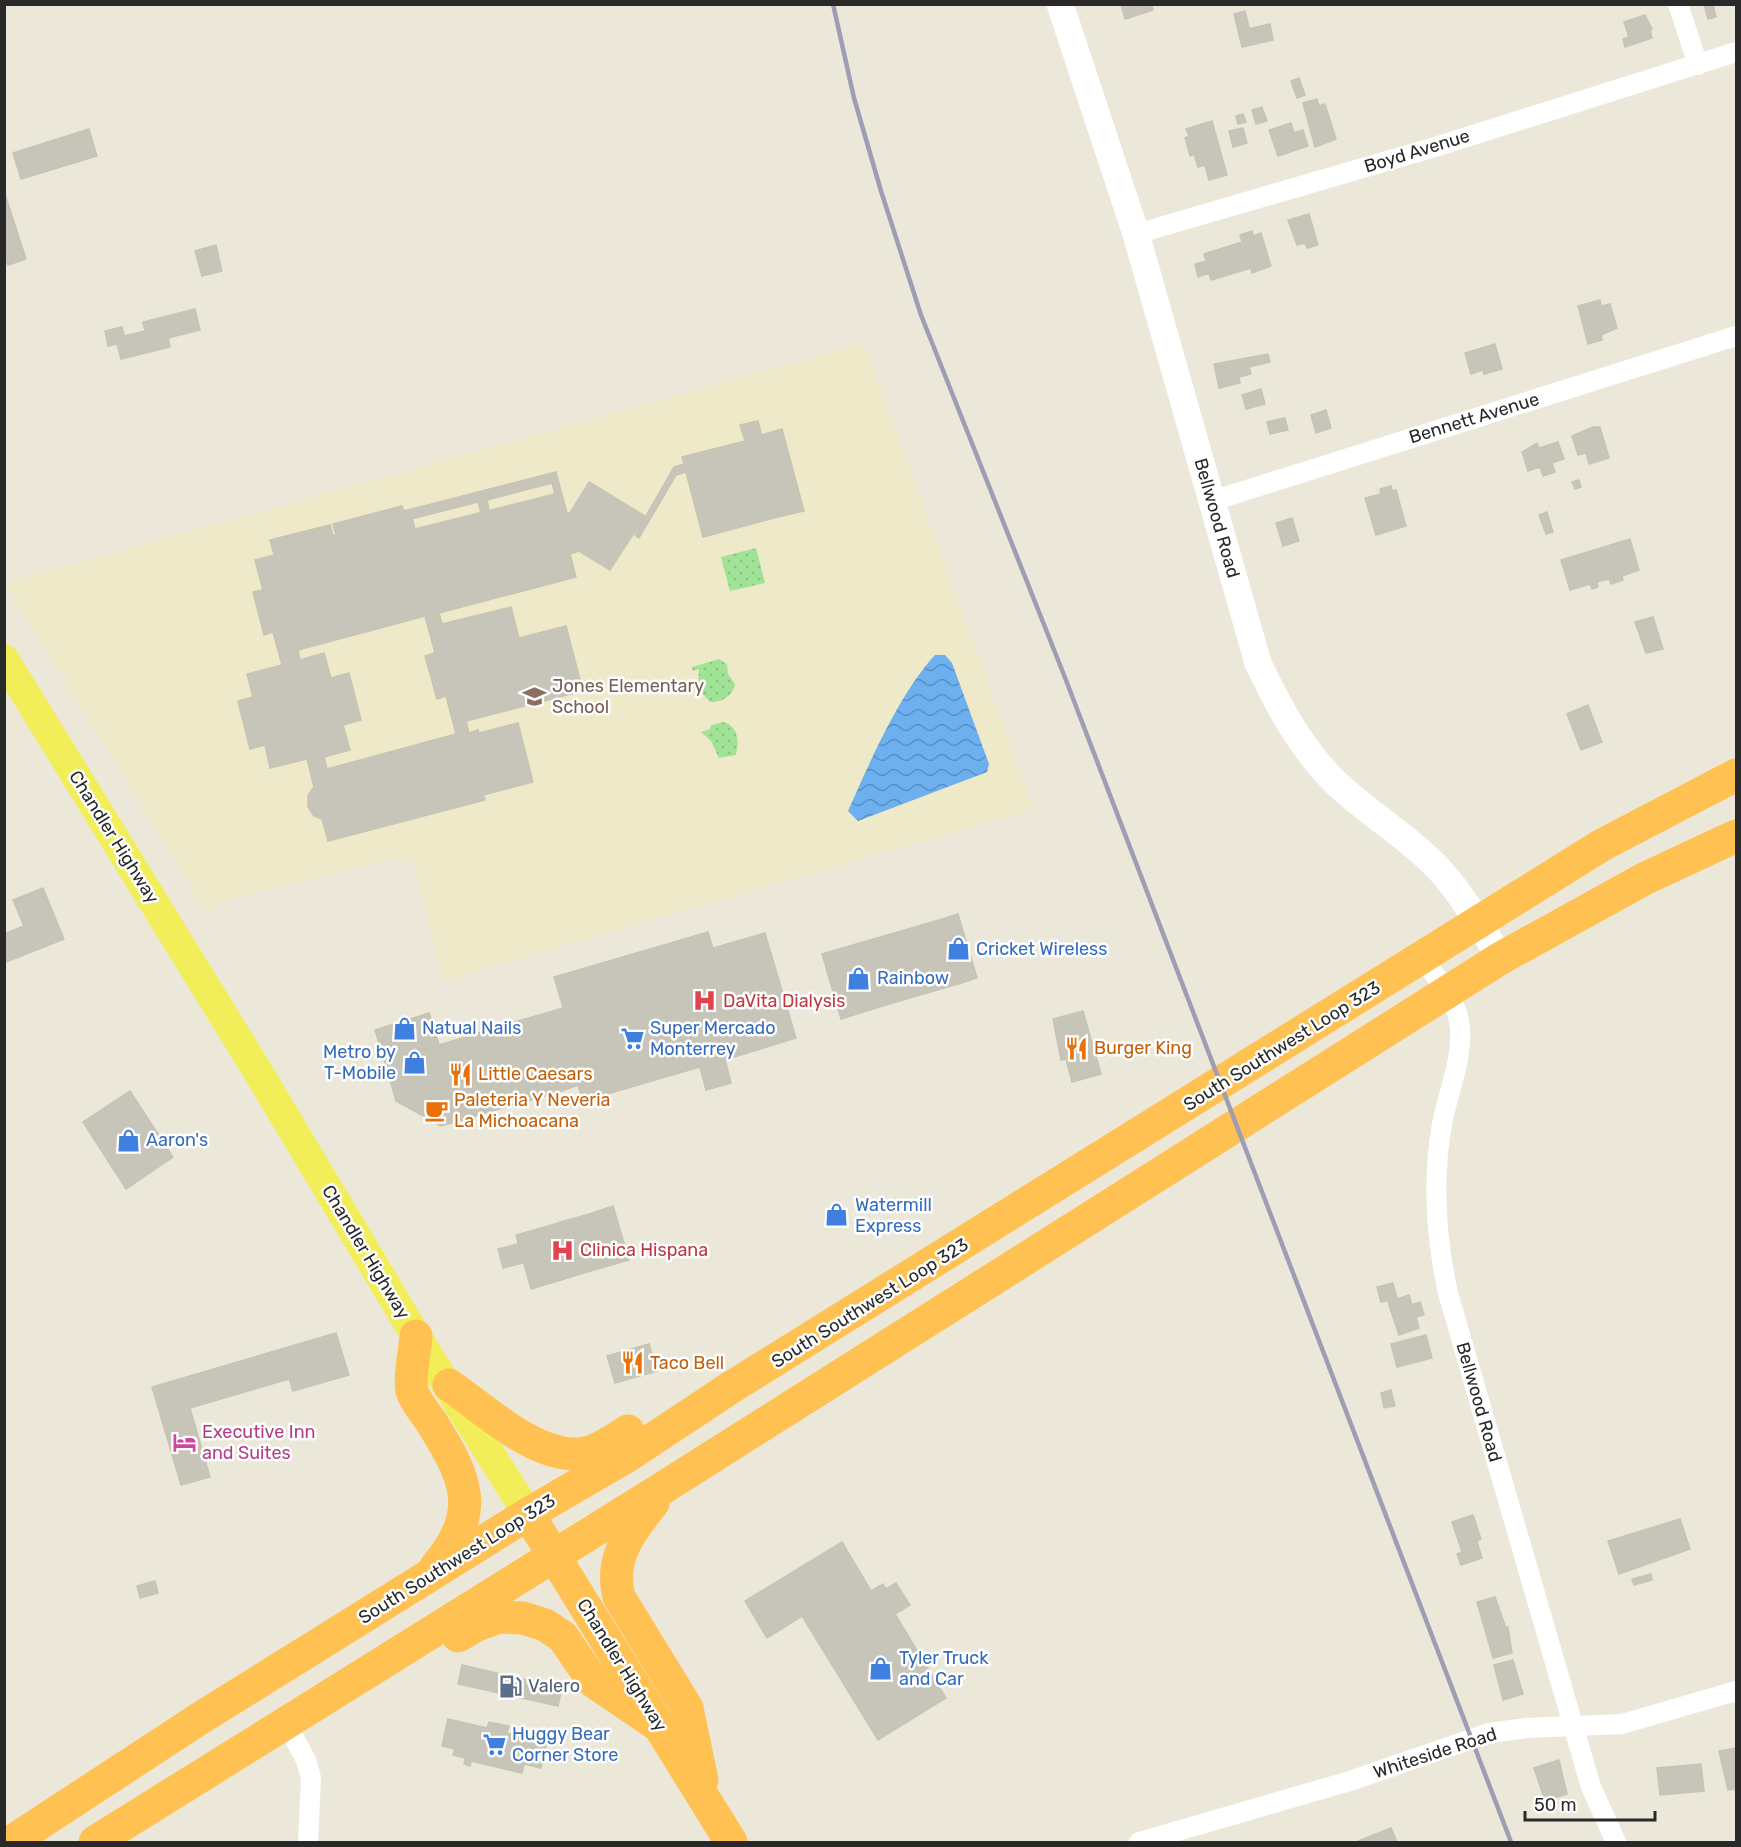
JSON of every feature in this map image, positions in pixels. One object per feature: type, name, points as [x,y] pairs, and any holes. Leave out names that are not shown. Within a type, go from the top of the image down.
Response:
[{"type":"highway","name":"South Southwest Loop 323","points":[[11,1842],[109,1776],[528,1514],[629,1455],[730,1388],[1602,845],[1737,776]]},
{"type":"highway","points":[[95,1842],[666,1486],[1501,958],[1644,879],[1737,836]]},
{"type":"highway","points":[[416,1336],[412,1392],[459,1468],[464,1486],[458,1532],[450,1548],[426,1578]]},
{"type":"highway","points":[[449,1385],[527,1439],[550,1449],[578,1454],[604,1445],[687,1395],[730,1388]]},
{"type":"highway","points":[[666,1486],[625,1540],[616,1582],[620,1597],[687,1708],[707,1802]]},
{"type":"highway","name":"Chandler Highway","points":[[528,1514],[731,1842]]},
{"type":"highway","points":[[291,1720],[353,1701],[477,1625],[499,1617],[511,1616],[544,1625],[563,1637],[593,1681],[659,1726]]},
{"type":"main road","name":"Chandler Highway","points":[[4,659],[364,1245],[416,1336],[449,1385],[528,1514]]},
{"type":"street","name":"Bellwood Road","points":[[1060,4],[1136,234],[1258,663],[1288,722],[1333,780],[1434,864],[1501,958]]},
{"type":"street","points":[[1678,4],[1698,65]]},
{"type":"street","name":"Boyd Avenue","points":[[1136,234],[1435,147],[1737,52]]},
{"type":"street","name":"Bennett Avenue","points":[[1212,501],[1737,336]]},
{"type":"street","name":"Bellwood Road","points":[[1422,958],[1458,1013],[1460,1036],[1438,1152],[1437,1204],[1442,1263],[1464,1352],[1591,1787],[1616,1842]]},
{"type":"street","name":"Whiteside Road","points":[[1139,1842],[1350,1781],[1489,1733],[1527,1728],[1598,1727],[1644,1719],[1737,1691]]},
{"type":"street","points":[[291,1720],[306,1760],[310,1778],[308,1842]]},
{"type":"shaded area","name":"Jones Elementary School","points":[[864,343],[1034,809],[443,981],[415,870],[407,862],[397,858],[233,898],[207,912],[5,583]]},
{"type":"green space","points":[[756,548],[765,583],[730,591],[721,557]]},
{"type":"green space","points":[[719,659],[727,664],[728,674],[735,684],[732,692],[726,698],[710,702],[698,689],[699,669],[693,671],[692,667]]},
{"type":"green space","points":[[724,722],[735,731],[737,750],[736,755],[719,758],[711,741],[701,732],[710,729],[711,725]]},
{"type":"water","points":[[935,655],[945,655],[952,663],[989,764],[987,772],[858,821],[848,811],[866,771],[897,709]]},
{"type":"building","points":[[1121,4],[1151,4],[1153,10],[1125,19]]},
{"type":"building","points":[[1704,4],[1713,4],[1716,17],[1708,19]]},
{"type":"building","points":[[1245,11],[1249,27],[1238,30],[1234,14]]},
{"type":"building","points":[[1645,15],[1652,29],[1650,30],[1652,38],[1625,47],[1623,39],[1629,37],[1624,22]]},
{"type":"building","points":[[1270,24],[1273,40],[1242,47],[1238,31]]},
{"type":"building","points":[[1299,78],[1305,95],[1297,98],[1291,81]]},
{"type":"building","points":[[1317,99],[1319,106],[1325,104],[1336,139],[1315,147],[1303,103]]},
{"type":"building","points":[[1262,107],[1267,121],[1256,124],[1252,110]]},
{"type":"building","points":[[1243,114],[1246,122],[1238,124],[1236,116]]},
{"type":"building","points":[[1212,121],[1227,175],[1209,180],[1205,165],[1198,167],[1194,154],[1190,156],[1185,138],[1189,136],[1186,129]]},
{"type":"building","points":[[1291,123],[1294,133],[1303,130],[1308,146],[1278,156],[1269,130]]},
{"type":"building","points":[[1243,128],[1247,143],[1233,147],[1229,131]]},
{"type":"building","points":[[89,129],[97,156],[21,179],[13,153]]},
{"type":"building","points":[[4,191],[26,259],[8,265],[4,255]]},
{"type":"building","points":[[1309,214],[1318,245],[1307,248],[1305,243],[1297,245],[1288,220]]},
{"type":"building","points":[[1252,231],[1253,236],[1261,233],[1271,266],[1252,273],[1251,268],[1211,280],[1209,273],[1198,277],[1195,264],[1206,261],[1204,254],[1242,242],[1240,235]]},
{"type":"building","points":[[216,245],[222,271],[202,276],[195,251]]},
{"type":"building","points":[[1600,300],[1601,306],[1610,304],[1617,328],[1601,335],[1602,340],[1588,344],[1578,306]]},
{"type":"building","points":[[195,309],[200,330],[168,338],[170,347],[121,359],[117,344],[108,346],[105,331],[122,327],[124,336],[145,331],[143,322]]},
{"type":"building","points":[[1495,344],[1502,369],[1484,374],[1483,370],[1471,374],[1465,353]]},
{"type":"building","points":[[1268,354],[1270,362],[1249,367],[1251,374],[1239,377],[1240,383],[1219,388],[1214,364]]},
{"type":"building","points":[[1261,389],[1265,404],[1246,409],[1242,395]]},
{"type":"building","points":[[1326,410],[1331,428],[1316,433],[1311,415]]},
{"type":"building","points":[[1285,418],[1288,430],[1270,434],[1267,422]]},
{"type":"building","points":[[758,421],[782,516],[703,537],[682,457],[745,441],[740,425]]},
{"type":"building","points":[[1593,427],[1600,427],[1609,458],[1589,464],[1586,453],[1578,455],[1572,436]]},
{"type":"building","points":[[782,429],[804,511],[782,516],[761,435]]},
{"type":"building","points":[[1558,442],[1564,459],[1552,463],[1555,472],[1543,476],[1540,467],[1528,471],[1522,452],[1537,443],[1539,448]]},
{"type":"building","points":[[685,464],[687,472],[676,475],[639,538],[635,535],[674,467]]},
{"type":"building","points":[[556,472],[567,513],[560,515],[552,483],[487,500],[489,510],[481,513],[478,502],[274,554],[270,540],[330,525],[333,536],[336,535],[333,524],[402,506],[404,511]]},
{"type":"building","points":[[1579,480],[1581,487],[1575,489],[1572,482]]},
{"type":"building","points":[[589,482],[645,516],[610,570],[579,551],[570,554],[576,577],[439,613],[442,624],[511,607],[519,638],[566,626],[583,691],[466,721],[469,733],[478,730],[479,733],[518,723],[533,782],[483,795],[485,800],[328,841],[322,819],[314,816],[308,807],[308,795],[314,787],[307,759],[270,768],[265,745],[250,749],[238,701],[253,697],[247,674],[282,665],[273,632],[264,635],[253,592],[263,590],[255,560],[412,518],[415,529],[555,494],[560,515],[570,513]],"holes":[[[425,616],[435,653],[425,656],[437,699],[446,696],[456,734],[327,769],[324,757],[350,750],[343,725],[361,720],[349,673],[331,678],[324,653],[300,660],[298,650]]]},
{"type":"building","points":[[1391,486],[1392,491],[1396,490],[1406,526],[1376,535],[1365,498],[1381,494],[1380,489]]},
{"type":"building","points":[[1547,512],[1553,532],[1546,534],[1539,515]]},
{"type":"building","points":[[1292,518],[1299,541],[1283,546],[1276,523]]},
{"type":"building","points":[[1630,539],[1639,570],[1622,576],[1623,580],[1611,584],[1609,579],[1597,582],[1598,587],[1592,589],[1590,584],[1570,590],[1561,560]]},
{"type":"building","points":[[1653,617],[1663,649],[1646,653],[1635,622]]},
{"type":"building","points":[[1588,705],[1602,742],[1581,750],[1567,714]]},
{"type":"building","points":[[43,888],[64,939],[4,963],[4,934],[24,926],[13,900]]},
{"type":"building","name":"Cricket Wireless","points":[[958,914],[977,978],[958,984],[939,920]]},
{"type":"building","points":[[939,920],[958,984],[896,1002],[877,938]]},
{"type":"building","name":"DaVita Dialysis","points":[[708,932],[744,1054],[700,1067],[664,945]]},
{"type":"building","points":[[765,933],[796,1038],[744,1054],[713,948]]},
{"type":"building","name":"Rainbow","points":[[877,938],[896,1002],[841,1019],[822,954]]},
{"type":"building","name":"Super Mercado Monterrey","points":[[664,945],[700,1067],[590,1099],[554,977]]},
{"type":"building","points":[[563,1008],[590,1099],[583,1101],[578,1085],[559,1092],[536,1016]]},
{"type":"building","name":"Burger King","points":[[1083,1011],[1101,1074],[1072,1082],[1066,1059],[1061,1060],[1053,1019]]},
{"type":"building","name":"Natual Nails","points":[[429,1013],[434,1027],[379,1043],[375,1030]]},
{"type":"building","points":[[536,1016],[559,1092],[530,1100],[506,1024]]},
{"type":"building","points":[[506,1024],[530,1100],[507,1107],[484,1031]]},
{"type":"building","points":[[434,1027],[439,1045],[384,1060],[379,1043]]},
{"type":"building","points":[[484,1031],[507,1107],[485,1113],[462,1038]]},
{"type":"building","name":"Little Caesars","points":[[462,1038],[485,1113],[462,1120],[439,1045]]},
{"type":"building","name":"Metro by T-Mobile","points":[[439,1045],[445,1064],[390,1080],[384,1060]]},
{"type":"building","points":[[725,1059],[731,1083],[706,1090],[700,1067]]},
{"type":"building","points":[[445,1064],[451,1085],[396,1101],[390,1080]]},
{"type":"building","name":"Paleteria Y Neveria La Michoacana","points":[[451,1085],[462,1120],[441,1126],[396,1101]]},
{"type":"building","name":"Aaron's","points":[[130,1091],[173,1157],[126,1189],[83,1122]]},
{"type":"building","points":[[613,1206],[629,1260],[601,1268],[586,1215]]},
{"type":"building","name":"Watermill Express","points":[[840,1210],[842,1218],[833,1221],[831,1213]]},
{"type":"building","points":[[586,1215],[601,1268],[580,1274],[564,1221]]},
{"type":"building","name":"Clinica Hispana","points":[[564,1221],[580,1274],[561,1280],[545,1227]]},
{"type":"building","points":[[545,1227],[561,1280],[531,1289],[516,1235]]},
{"type":"building","points":[[518,1244],[523,1263],[503,1268],[498,1249]]},
{"type":"building","points":[[1393,1283],[1397,1298],[1381,1302],[1377,1287]]},
{"type":"building","points":[[1409,1295],[1412,1305],[1420,1302],[1424,1315],[1416,1317],[1419,1328],[1399,1335],[1388,1302]]},
{"type":"building","name":"Executive Inn and Suites","points":[[336,1333],[349,1375],[293,1391],[289,1379],[190,1408],[210,1477],[181,1485],[152,1387]]},
{"type":"building","points":[[1426,1335],[1432,1358],[1397,1367],[1391,1344]]},
{"type":"building","name":"Taco Bell","points":[[649,1344],[657,1371],[615,1383],[607,1356]]},
{"type":"building","points":[[1391,1390],[1395,1406],[1384,1408],[1381,1393]]},
{"type":"building","points":[[1473,1515],[1481,1539],[1477,1541],[1482,1558],[1461,1565],[1457,1554],[1462,1552],[1452,1522]]},
{"type":"building","points":[[1680,1519],[1690,1549],[1619,1574],[1608,1541]]},
{"type":"building","name":"Tyler Truck and Car","points":[[842,1542],[871,1591],[883,1584],[886,1589],[896,1583],[910,1605],[895,1614],[946,1698],[878,1740],[802,1616],[767,1638],[745,1601]]},
{"type":"building","points":[[1651,1574],[1652,1580],[1634,1585],[1632,1579]]},
{"type":"building","points":[[155,1581],[158,1593],[140,1598],[137,1586]]},
{"type":"building","points":[[1495,1597],[1506,1628],[1508,1627],[1512,1653],[1493,1658],[1477,1602]]},
{"type":"building","points":[[1513,1660],[1523,1694],[1503,1700],[1494,1665]]},
{"type":"building","name":"Valero","points":[[462,1665],[562,1688],[558,1706],[458,1684]]},
{"type":"building","name":"Huggy Bear Corner Store","points":[[448,1719],[487,1728],[489,1722],[509,1726],[507,1733],[547,1741],[541,1768],[524,1764],[522,1773],[471,1761],[470,1766],[464,1764],[465,1758],[453,1755],[455,1749],[442,1746]]},
{"type":"building","points":[[1736,1748],[1736,1789],[1728,1790],[1719,1751]]},
{"type":"building","points":[[1559,1760],[1567,1794],[1545,1801],[1534,1768]]},
{"type":"building","points":[[1701,1764],[1704,1791],[1660,1795],[1657,1768]]},
{"type":"building","points":[[1391,1828],[1397,1842],[1358,1842],[1358,1841]]},
{"type":"railway","points":[[833,4],[854,98],[921,315],[1064,675],[1511,1842]]},
{"type":"place","name":"Jones Elementary School","points":[[534,696]]},
{"type":"place","name":"Cricket Wireless","points":[[958,949]]},
{"type":"place","name":"Rainbow","points":[[859,978]]},
{"type":"place","name":"DaVita Dialysis","points":[[705,1001]]},
{"type":"place","name":"Natual Nails","points":[[404,1028]]},
{"type":"place","name":"Super Mercado Monterrey","points":[[632,1038]]},
{"type":"place","name":"Burger King","points":[[1076,1048]]},
{"type":"place","name":"Metro by T-Mobile","points":[[414,1062]]},
{"type":"place","name":"Little Caesars","points":[[460,1074]]},
{"type":"place","name":"Paleteria Y Neveria La Michoacana","points":[[436,1110]]},
{"type":"place","name":"Aaron's","points":[[128,1140]]},
{"type":"place","name":"Watermill Express","points":[[837,1215]]},
{"type":"place","name":"Clinica Hispana","points":[[562,1250]]},
{"type":"place","name":"Taco Bell","points":[[632,1363]]},
{"type":"place","name":"Executive Inn and Suites","points":[[184,1442]]},
{"type":"place","name":"Tyler Truck and Car","points":[[881,1668]]},
{"type":"place","name":"Valero","points":[[510,1686]]},
{"type":"place","name":"Huggy Bear Corner Store","points":[[494,1744]]}]
